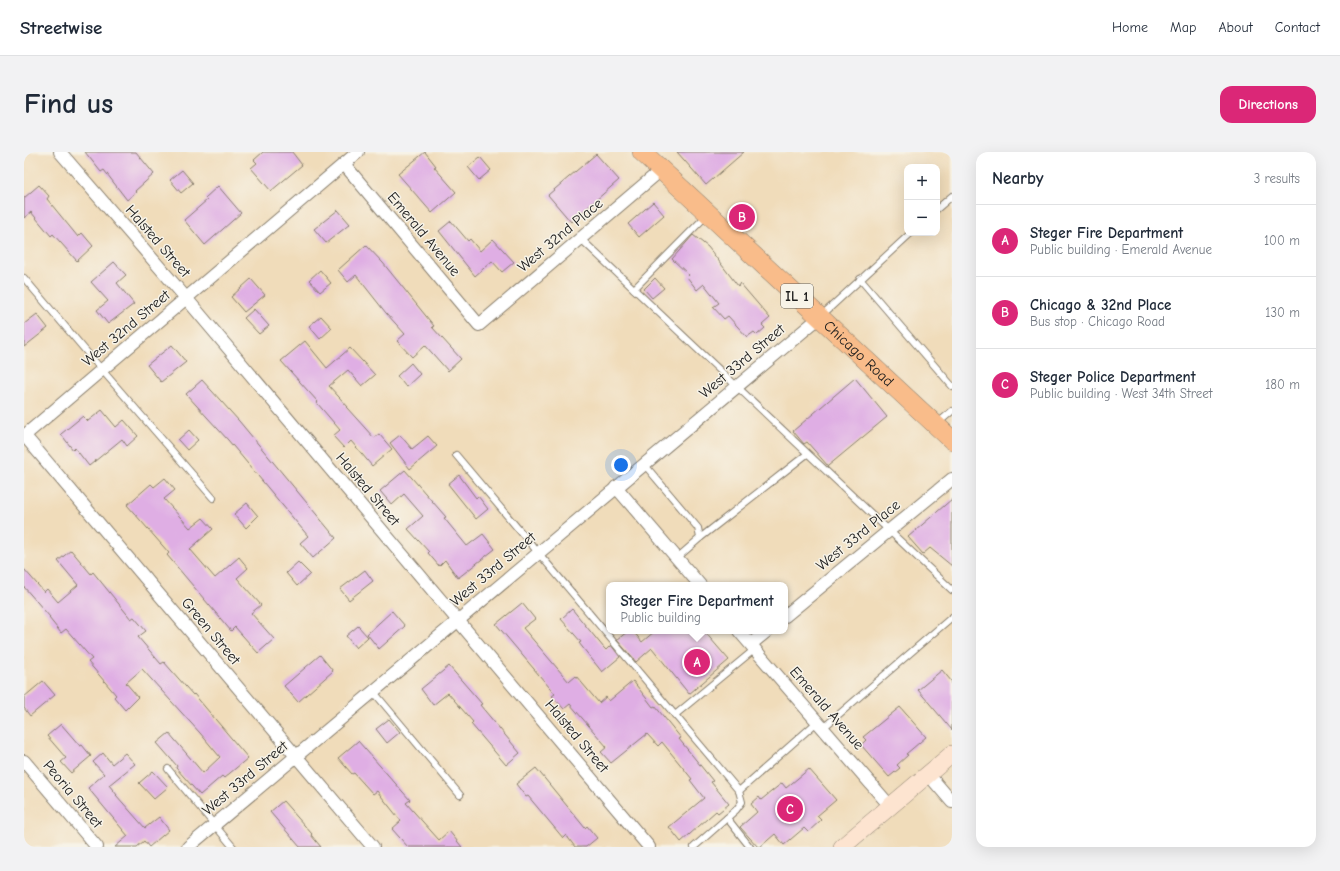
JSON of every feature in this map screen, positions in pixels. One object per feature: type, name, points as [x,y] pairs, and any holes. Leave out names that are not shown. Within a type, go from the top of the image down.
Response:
[{"type":"main road","name":"Chicago Road","points":[[642,152],[952,440]]},
{"type":"street","name":"Halsted Street","points":[[60,152],[186,298],[649,847]]},
{"type":"street","name":"West 32nd Street","points":[[24,436],[358,152]]},
{"type":"street","name":"Emerald Avenue","points":[[344,164],[479,325]]},
{"type":"street","name":"West 32nd Place","points":[[479,325],[661,170]]},
{"type":"street","name":"West 33rd Street","points":[[188,847],[820,317]]},
{"type":"street","name":"Green Street","points":[[24,436],[373,847]]},
{"type":"street","name":"West 33rd Place","points":[[788,614],[952,479]]},
{"type":"street","points":[[616,487],[697,582]]},
{"type":"street","name":"Emerald Avenue","points":[[742,634],[890,806]]},
{"type":"street","points":[[753,647],[764,634]]},
{"type":"street","points":[[842,847],[952,754]]},
{"type":"street","name":"Peoria Street","points":[[24,761],[97,847]]},
{"type":"street","points":[[928,774],[952,802]]},
{"type":"lane","points":[[940,206],[952,196]]},
{"type":"lane","points":[[634,289],[708,214]]},
{"type":"lane","points":[[820,317],[908,236]]},
{"type":"lane","points":[[580,239],[952,590]]},
{"type":"lane","points":[[24,278],[213,498]]},
{"type":"lane","points":[[860,279],[952,386]]},
{"type":"lane","points":[[936,425],[952,411]]},
{"type":"lane","points":[[677,558],[700,538],[807,454]]},
{"type":"lane","points":[[456,455],[606,633]]},
{"type":"lane","points":[[644,464],[698,528],[700,538]]},
{"type":"lane","points":[[739,791],[952,617]]},
{"type":"lane","points":[[606,634],[739,791],[742,802],[736,810],[694,847]]},
{"type":"lane","points":[[675,715],[753,647]]},
{"type":"lane","points":[[373,691],[460,795]]},
{"type":"lane","points":[[168,769],[233,847]]},
{"type":"lane","points":[[727,818],[750,847]]},
{"type":"building","points":[[85,152],[136,152],[154,174],[127,200],[104,170],[101,172]]},
{"type":"building","points":[[263,152],[292,152],[302,165],[271,191],[251,168],[257,163],[254,160]]},
{"type":"building","points":[[425,152],[436,166],[434,167],[456,192],[432,213],[398,174]]},
{"type":"building","points":[[677,152],[744,152],[706,185]]},
{"type":"building","points":[[596,154],[619,180],[571,222],[548,195]]},
{"type":"building","points":[[480,157],[491,170],[479,180],[468,167]]},
{"type":"building","points":[[182,170],[193,183],[181,193],[170,180]]},
{"type":"building","points":[[39,185],[49,196],[47,199],[78,237],[82,233],[93,246],[77,261],[53,234],[51,236],[31,212],[24,218],[24,198]]},
{"type":"building","points":[[218,186],[241,213],[205,245],[184,220],[207,200],[205,198]]},
{"type":"building","points":[[653,202],[664,215],[639,237],[628,224]]},
{"type":"building","points":[[338,210],[350,224],[326,243],[314,229]]},
{"type":"building","points":[[451,221],[468,241],[470,239],[480,251],[493,239],[514,262],[502,272],[492,261],[475,276],[439,231]]},
{"type":"building","points":[[693,235],[708,247],[738,286],[740,283],[770,318],[762,325],[765,328],[757,335],[754,332],[747,337],[728,316],[724,319],[713,307],[719,303],[704,284],[697,290],[687,277],[689,275],[672,259]]},
{"type":"building","points":[[366,245],[383,263],[434,326],[432,327],[461,359],[448,371],[425,345],[412,357],[397,341],[405,334],[356,275],[348,282],[338,270]]},
{"type":"building","points":[[114,262],[126,275],[117,283],[134,304],[108,324],[97,310],[108,301],[91,282]]},
{"type":"building","points":[[320,270],[331,283],[320,292],[309,280]]},
{"type":"building","points":[[655,278],[664,288],[652,298],[644,289]]},
{"type":"building","points":[[251,279],[265,295],[244,312],[231,297]]},
{"type":"building","points":[[254,309],[269,326],[259,334],[244,318]]},
{"type":"building","points":[[37,314],[48,328],[24,347],[24,324]]},
{"type":"building","points":[[321,316],[332,328],[320,339],[309,326]]},
{"type":"building","points":[[305,341],[327,368],[350,348],[375,375],[362,386],[348,370],[329,386],[374,438],[379,434],[392,449],[372,466],[351,441],[344,448],[333,436],[340,430],[317,403],[318,402],[281,361]]},
{"type":"building","points":[[172,345],[186,362],[161,382],[147,365]]},
{"type":"building","points":[[411,363],[420,374],[406,387],[397,376]]},
{"type":"building","points":[[855,378],[887,417],[828,466],[807,442],[804,444],[793,431]]},
{"type":"building","points":[[202,380],[239,421],[336,538],[313,558],[300,543],[308,536],[228,440],[186,394]]},
{"type":"building","points":[[102,410],[116,427],[124,420],[138,436],[127,446],[122,439],[89,466],[75,448],[73,450],[61,434],[83,416],[88,421]]},
{"type":"building","points":[[189,430],[198,440],[187,450],[178,440]]},
{"type":"building","points":[[400,435],[412,449],[428,436],[437,446],[410,469],[390,443]]},
{"type":"building","points":[[405,470],[446,517],[444,518],[467,546],[483,534],[495,549],[458,578],[445,560],[439,566],[428,553],[429,552],[408,529],[423,516],[404,494],[392,505],[380,491]]},
{"type":"building","points":[[459,475],[476,498],[478,496],[488,509],[476,519],[448,484]]},
{"type":"building","points":[[165,478],[175,490],[164,499],[190,528],[203,518],[213,529],[190,549],[215,578],[239,557],[248,568],[237,578],[261,605],[251,613],[274,639],[258,653],[235,627],[231,631],[167,555],[169,553],[127,505],[151,484],[154,487]]},
{"type":"building","points":[[952,499],[952,566],[930,548],[923,554],[908,537]]},
{"type":"building","points":[[247,503],[258,516],[246,528],[234,514]]},
{"type":"building","points":[[71,550],[91,574],[93,572],[131,619],[134,617],[146,631],[138,637],[161,664],[164,662],[193,695],[194,694],[248,758],[224,778],[222,776],[200,795],[176,768],[177,766],[157,743],[169,733],[203,773],[220,757],[200,733],[142,669],[126,683],[138,697],[125,710],[114,697],[116,695],[88,662],[92,659],[66,629],[61,633],[49,618],[50,617],[24,587],[24,569],[44,592],[47,589],[58,602],[78,585],[58,561]]},
{"type":"building","points":[[298,562],[310,574],[297,586],[286,573]]},
{"type":"building","points":[[365,570],[373,581],[349,600],[340,589]]},
{"type":"building","points":[[522,603],[535,619],[523,628],[569,682],[576,676],[599,703],[606,697],[609,701],[633,681],[653,707],[655,706],[681,738],[679,739],[713,781],[711,782],[729,804],[718,813],[716,811],[681,842],[669,827],[704,798],[690,780],[692,779],[662,742],[658,746],[647,734],[611,763],[601,752],[607,747],[570,704],[564,709],[552,696],[555,694],[496,624]]},
{"type":"building","points":[[572,609],[606,650],[611,645],[620,657],[602,672],[579,643],[581,642],[561,619]]},
{"type":"building","points":[[392,611],[405,626],[379,649],[367,634]]},
{"type":"building","points":[[358,626],[368,637],[356,648],[346,636]]},
{"type":"building","points":[[624,634],[635,634],[642,642],[651,634],[707,634],[729,660],[689,694],[652,648],[636,662],[617,640]]},
{"type":"building","points":[[320,655],[333,671],[298,702],[284,686]]},
{"type":"building","points":[[449,666],[482,704],[480,705],[520,753],[506,765],[471,724],[473,722],[448,693],[433,705],[421,689]]},
{"type":"building","points":[[942,670],[952,682],[952,730],[918,690]]},
{"type":"building","points":[[43,681],[55,695],[30,716],[24,708],[24,697]]},
{"type":"building","points":[[900,707],[926,737],[906,754],[908,755],[897,765],[900,768],[889,777],[861,745],[866,740],[863,737]]},
{"type":"building","points":[[389,719],[400,732],[387,743],[376,729]]},
{"type":"building","points":[[61,724],[91,756],[71,773],[61,762],[66,758],[47,736]]},
{"type":"building","points":[[358,741],[410,800],[406,803],[439,840],[449,831],[462,847],[408,847],[392,829],[401,821],[377,791],[373,794],[338,758]]},
{"type":"building","points":[[103,753],[112,764],[125,753],[135,764],[109,785],[116,795],[145,828],[159,817],[169,830],[149,847],[144,841],[137,847],[115,847],[128,836],[88,788],[104,774],[93,762]]},
{"type":"building","points":[[536,768],[585,828],[587,826],[597,838],[586,847],[575,847],[566,835],[563,838],[516,784]]},
{"type":"building","points":[[809,769],[836,800],[817,816],[821,820],[808,832],[804,828],[784,845],[775,834],[760,847],[758,847],[740,827],[757,812],[751,804],[759,797],[761,800],[782,783],[786,788]]},
{"type":"building","points":[[153,771],[168,787],[154,799],[139,783]]},
{"type":"building","points":[[283,801],[312,834],[311,835],[321,847],[300,847],[270,812]]},
{"type":"place","name":"Chicago & 32nd Place","points":[[742,217]]},
{"type":"place","name":"Steger Fire Department","points":[[697,662]]},
{"type":"place","name":"Steger Police Department","points":[[790,809]]}]
